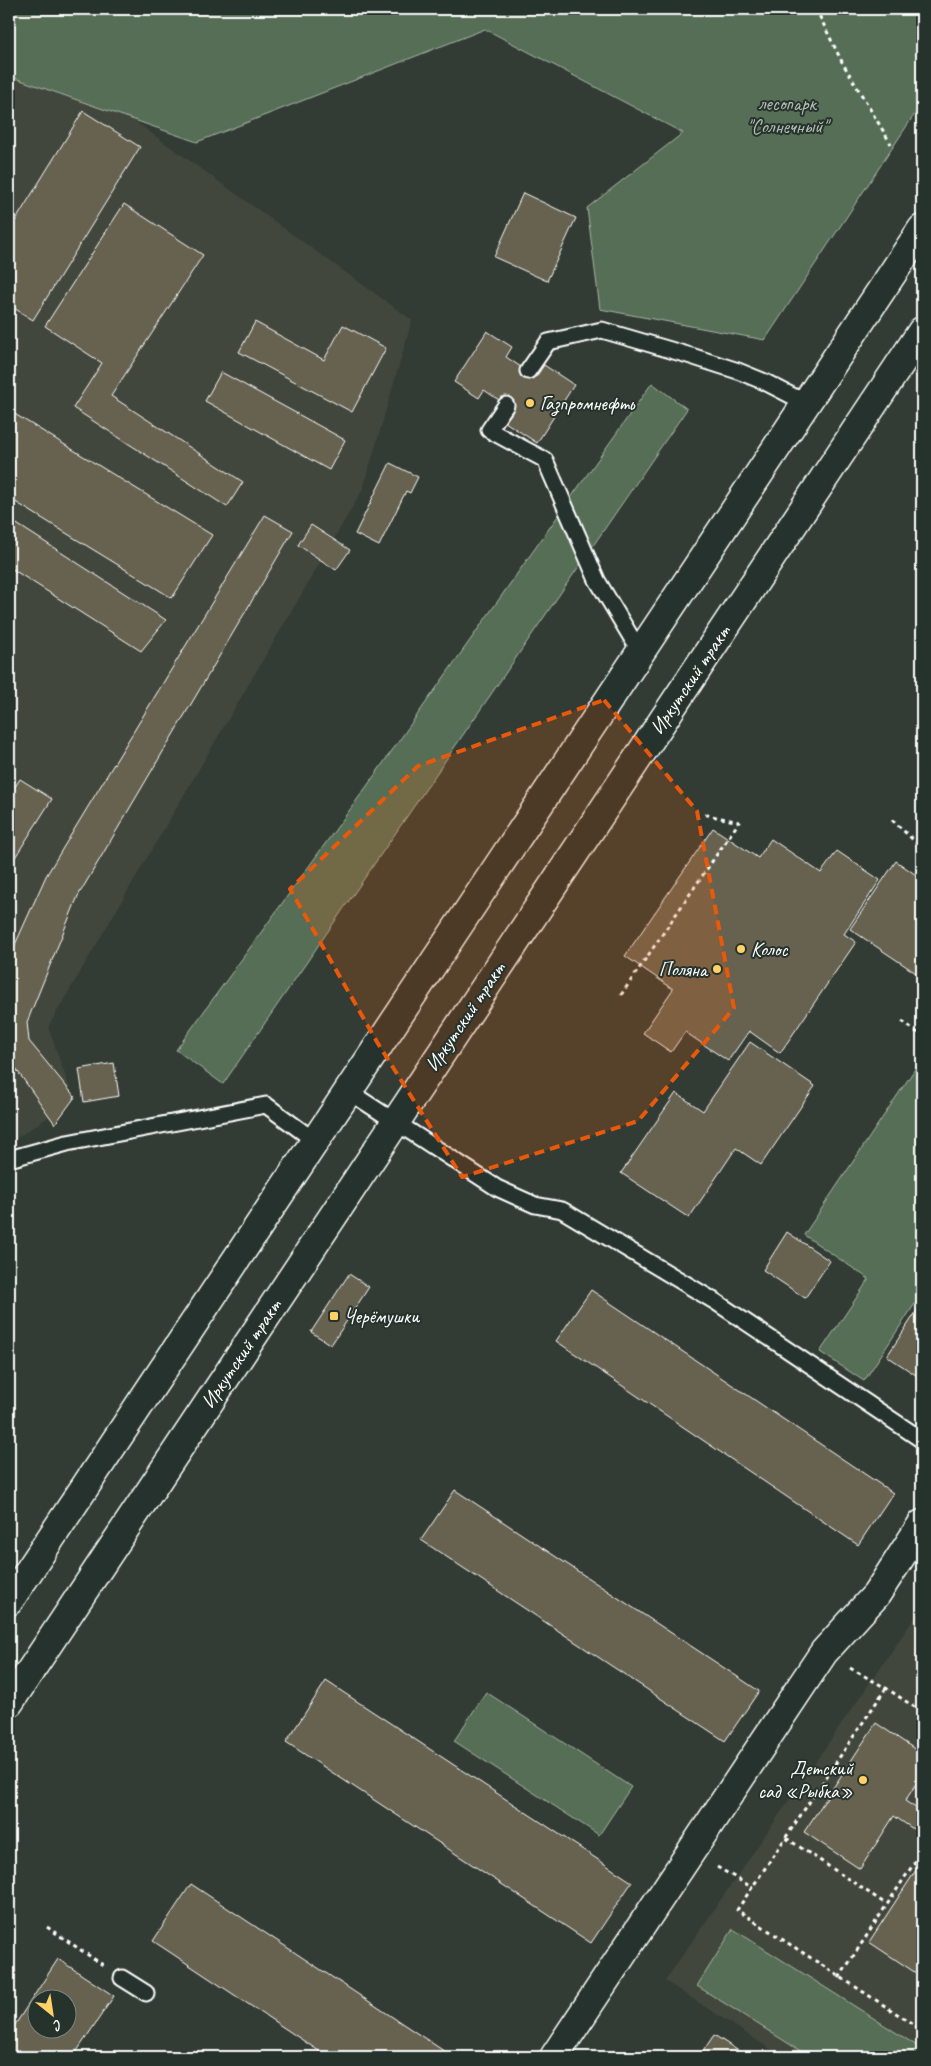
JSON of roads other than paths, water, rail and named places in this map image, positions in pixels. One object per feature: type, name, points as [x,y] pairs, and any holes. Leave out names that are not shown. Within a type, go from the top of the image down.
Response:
[{"type":"main road","points":[[9,1601],[922,229]]},
{"type":"main road","name":"Иркутский тракт","points":[[9,1703],[922,331]]},
{"type":"main road","points":[[554,2057],[824,1652],[876,1595],[922,1524]]},
{"type":"lane","points":[[528,372],[548,342],[602,330],[738,371],[766,382],[806,403]]},
{"type":"lane","points":[[506,405],[489,430],[545,460],[597,580],[640,652]]},
{"type":"lane","points":[[348,1091],[497,1188],[535,1205],[562,1210],[699,1292],[922,1440]]},
{"type":"lane","points":[[9,1159],[67,1143],[266,1105],[315,1141]]},
{"type":"lane","points":[[122,1978],[146,1993]]},
{"type":"place","name":"Газпромнефть","points":[[530,403]]},
{"type":"place","name":"Колос","points":[[741,949]]},
{"type":"place","name":"Поляна","points":[[717,969]]},
{"type":"place","name":"Черёмушки","points":[[334,1316]]},
{"type":"place","name":"Детский сад «Рыбка»","points":[[863,1780]]},
{"type":"park label","name":"лесопарк \"Солнечный\"","points":[[787,114]]}]
